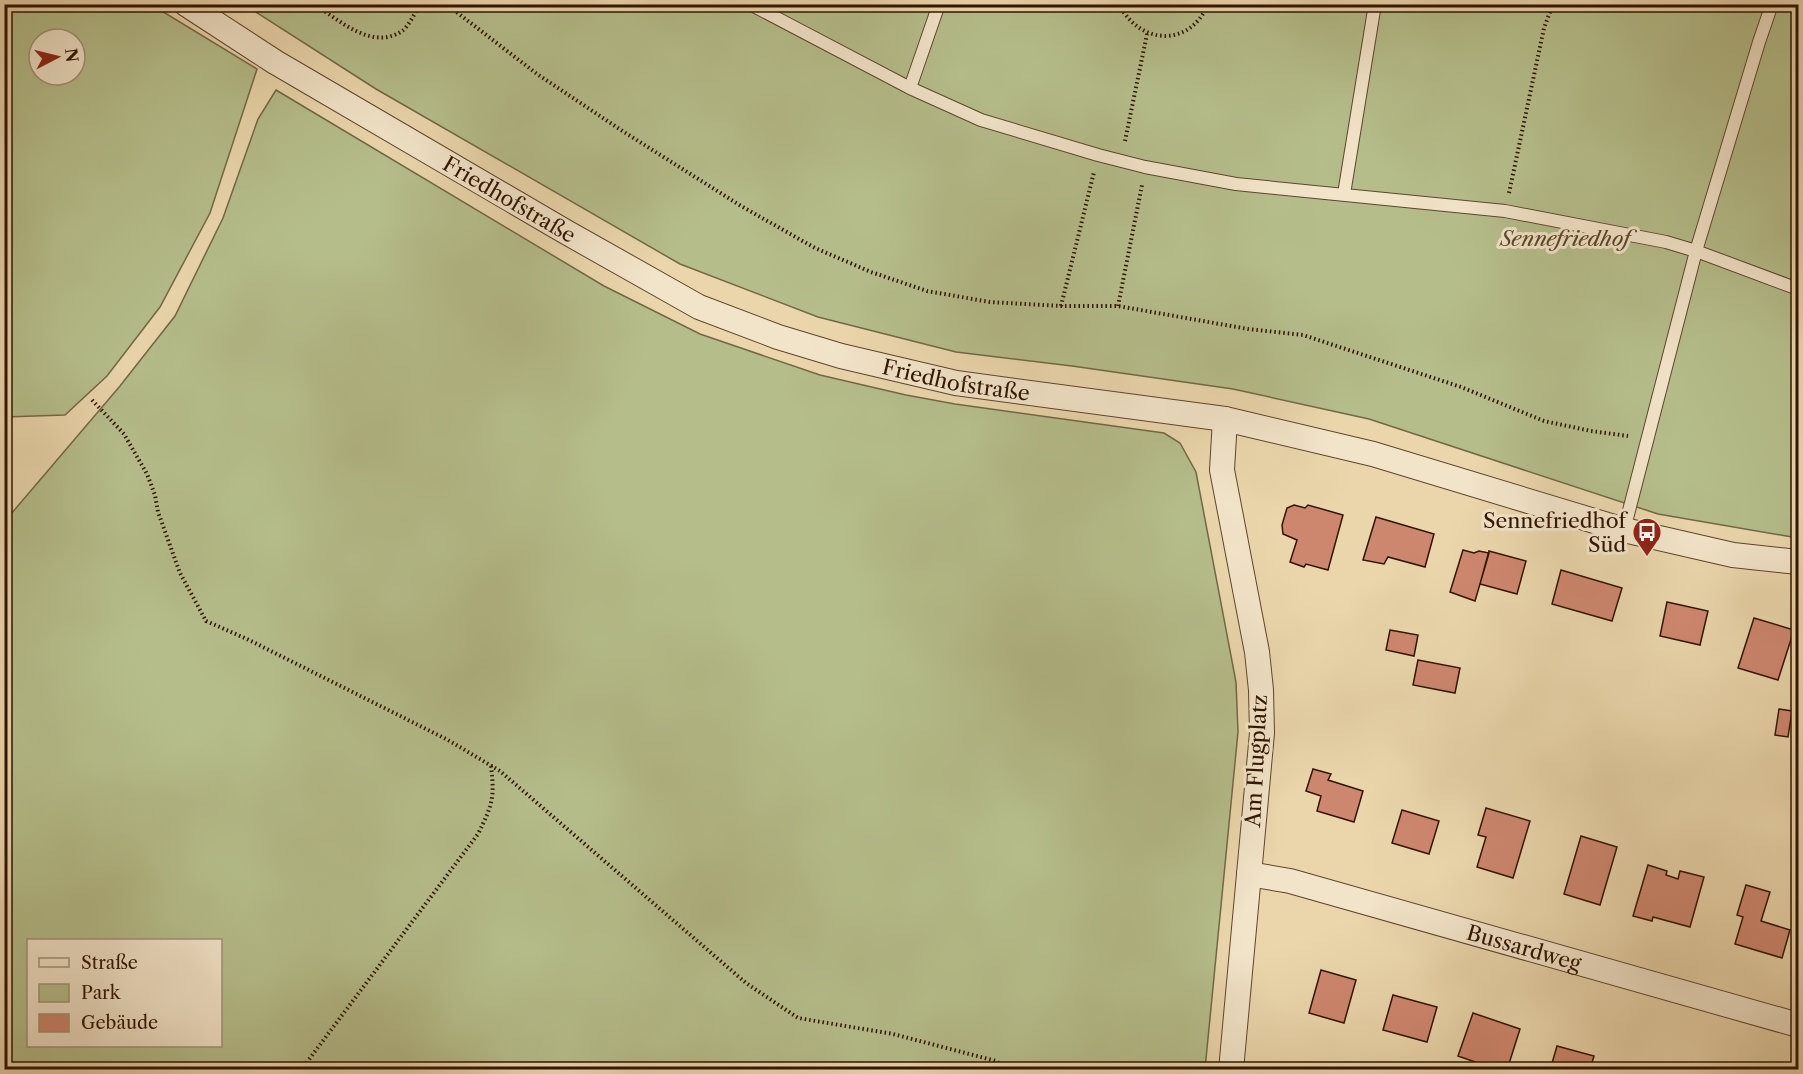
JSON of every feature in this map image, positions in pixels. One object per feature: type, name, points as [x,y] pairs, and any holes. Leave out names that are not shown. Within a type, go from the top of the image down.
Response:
[{"type":"street","name":"Friedhofstraße","points":[[186,4],[284,68],[699,307],[778,337],[841,356],[956,383],[1225,419],[1373,454],[1624,530],[1734,555],[1798,562]]},
{"type":"street","name":"Am Flugplatz","points":[[1225,419],[1222,470],[1257,652],[1262,733],[1231,1070]]},
{"type":"street","name":"Bussardweg","points":[[1249,874],[1290,881],[1798,1025]]},
{"type":"lane","points":[[750,4],[910,88],[981,120],[1098,155],[1146,167],[1236,184],[1505,211],[1666,242],[1798,289]]},
{"type":"lane","points":[[910,88],[939,4]]},
{"type":"lane","points":[[1344,194],[1375,4]]},
{"type":"lane","points":[[1624,530],[1696,251],[1759,42],[1773,4]]},
{"type":"path","points":[[314,4],[363,35],[383,39],[403,30],[421,4]]},
{"type":"path","points":[[446,4],[537,74],[741,206],[815,248],[871,272],[927,291],[990,302],[1118,306],[1303,335],[1461,387],[1544,421],[1592,431],[1647,438]]},
{"type":"path","points":[[1119,4],[1125,17],[1135,27],[1147,34],[1164,36],[1180,33],[1194,26],[1208,4]]},
{"type":"path","points":[[1505,211],[1544,28],[1553,4]]},
{"type":"path","points":[[1121,161],[1147,34]]},
{"type":"path","points":[[1061,306],[1098,155]]},
{"type":"path","points":[[1118,306],[1146,167]]},
{"type":"path","points":[[92,400],[124,434],[147,474],[180,573],[206,621],[247,639],[448,740],[500,771],[746,984],[798,1018],[893,1034],[996,1061],[1009,1070]]},
{"type":"path","points":[[301,1070],[478,834],[492,804],[494,787],[491,766]]},
{"type":"green space","points":[[5,4],[152,5],[257,69],[210,213],[160,307],[107,376],[65,415],[5,417]]},
{"type":"green space","name":"Sennefriedhof","points":[[245,5],[1798,5],[1798,538],[1658,514],[1369,419],[1233,389],[956,352],[818,317],[680,264],[376,89]]},
{"type":"green space","points":[[276,90],[604,286],[700,334],[820,375],[906,395],[1164,433],[1180,443],[1196,472],[1236,682],[1238,732],[1205,1069],[5,1069],[5,525],[11,514],[120,386],[175,316],[223,218],[258,119]]},
{"type":"building","points":[[1294,505],[1305,508],[1308,505],[1343,515],[1328,570],[1306,564],[1304,567],[1290,562],[1297,540],[1283,534],[1282,525],[1287,508]]},
{"type":"building","points":[[1376,517],[1434,534],[1425,567],[1388,557],[1384,564],[1363,560]]},
{"type":"building","points":[[1463,550],[1489,553],[1475,601],[1450,592]]},
{"type":"building","points":[[1489,551],[1526,561],[1517,594],[1480,584]]},
{"type":"building","points":[[1561,570],[1622,588],[1612,621],[1552,604]]},
{"type":"building","points":[[1667,602],[1708,611],[1700,645],[1660,636]]},
{"type":"building","points":[[1754,618],[1794,630],[1778,680],[1738,668]]},
{"type":"building","points":[[1390,630],[1418,635],[1414,656],[1386,650]]},
{"type":"building","points":[[1418,660],[1460,668],[1455,693],[1413,685]]},
{"type":"building","points":[[1779,709],[1792,711],[1788,737],[1775,735]]},
{"type":"building","points":[[1313,769],[1331,774],[1328,780],[1363,791],[1354,822],[1317,811],[1321,796],[1306,791]]},
{"type":"building","points":[[1486,808],[1530,821],[1513,878],[1477,867],[1486,837],[1478,835]]},
{"type":"building","points":[[1402,810],[1439,821],[1429,854],[1392,843]]},
{"type":"building","points":[[1581,836],[1617,847],[1600,905],[1564,894]]},
{"type":"building","points":[[1648,865],[1667,871],[1666,875],[1678,879],[1680,871],[1704,877],[1690,927],[1653,917],[1652,921],[1633,916]]},
{"type":"building","points":[[1746,885],[1770,892],[1761,921],[1790,930],[1782,958],[1735,944],[1743,917],[1737,915]]},
{"type":"building","points":[[1321,970],[1356,980],[1344,1023],[1309,1013]]},
{"type":"building","points":[[1393,995],[1437,1007],[1427,1042],[1383,1030]]},
{"type":"building","points":[[1473,1013],[1520,1029],[1507,1070],[1498,1070],[1458,1056]]},
{"type":"building","points":[[1557,1046],[1594,1056],[1591,1066],[1599,1070],[1550,1070]]},
{"type":"place","name":"Sennefriedhof Süd","points":[[1647,558]]}]
